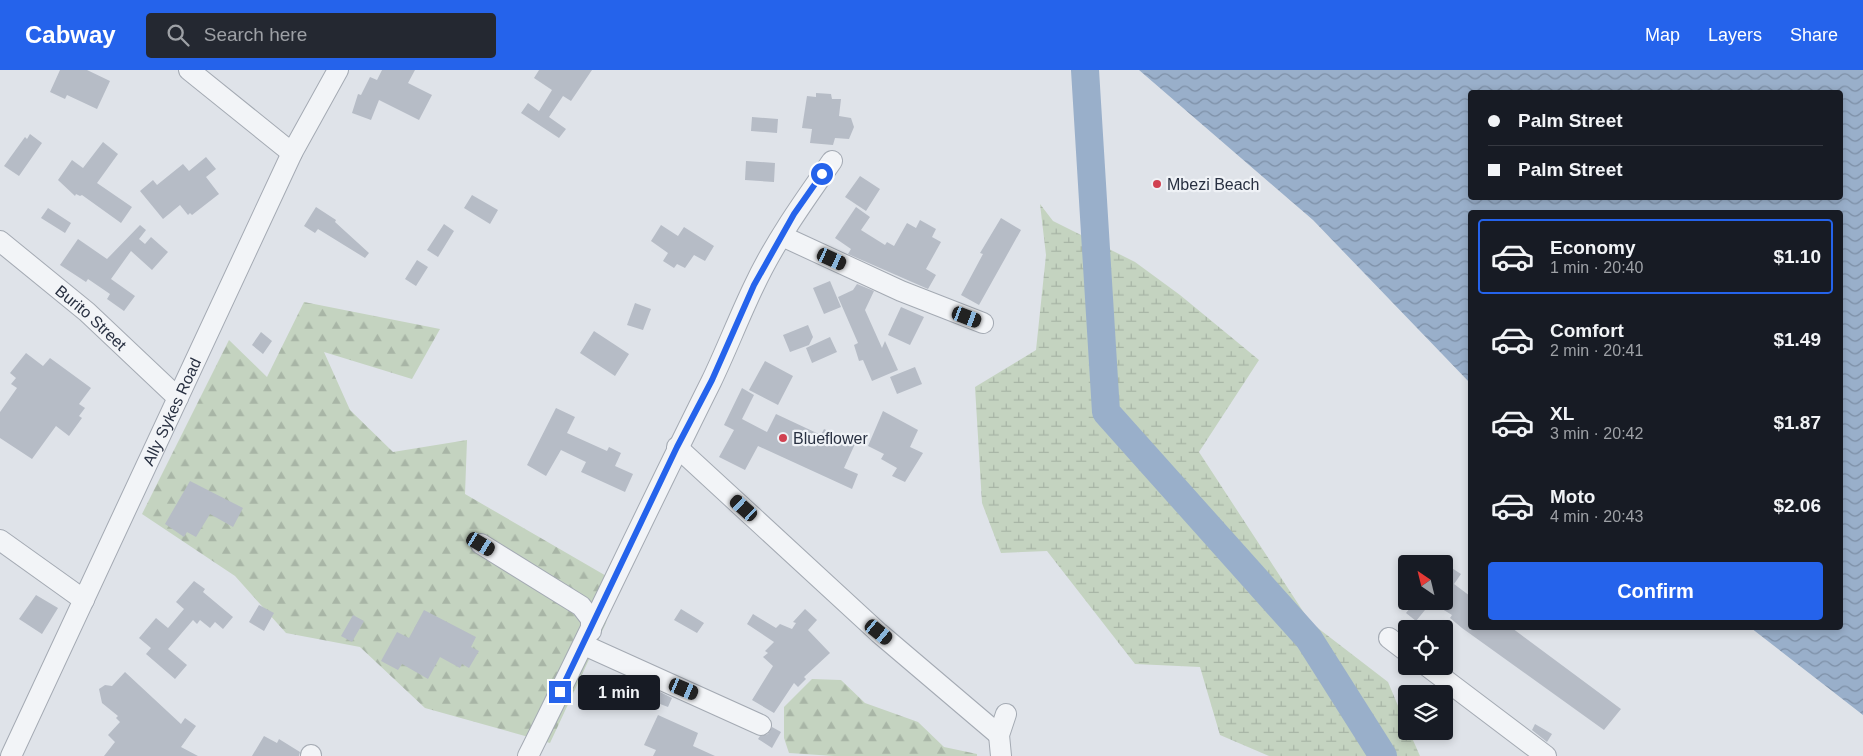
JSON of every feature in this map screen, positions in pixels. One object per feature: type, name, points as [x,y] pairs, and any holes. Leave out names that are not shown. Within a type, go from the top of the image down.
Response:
[{"type":"street","points":[[189,70],[292,153]]},
{"type":"street","name":"Ally Sykes Road","points":[[11,756],[292,153],[338,70]]},
{"type":"street","points":[[528,756],[587,638],[677,447],[712,380],[754,285],[782,236],[832,160]]},
{"type":"street","points":[[782,236],[900,291],[983,323]]},
{"type":"street","name":"Burito Street","points":[[0,241],[87,312],[178,398]]},
{"type":"street","points":[[677,447],[873,627],[999,735]]},
{"type":"street","points":[[0,540],[84,600]]},
{"type":"street","points":[[481,544],[581,606],[591,619],[587,638]]},
{"type":"street","points":[[587,638],[761,725]]},
{"type":"street","points":[[1389,638],[1398,645]]},
{"type":"street","points":[[1439,675],[1546,756]]},
{"type":"street","points":[[1001,756],[999,735],[1006,714]]},
{"type":"green space","points":[[1040,204],[1053,221],[1135,262],[1180,295],[1259,360],[1199,452],[1310,622],[1388,682],[1398,706],[1398,740],[1413,740],[1420,756],[1269,756],[1220,735],[1200,667],[1135,664],[1047,551],[1001,553],[982,503],[975,387],[1036,350],[1046,255]]},
{"type":"green space","points":[[304,302],[440,329],[412,379],[324,352],[350,410],[393,452],[467,440],[465,494],[608,577],[609,609],[606,623],[550,743],[425,708],[360,647],[286,633],[235,576],[142,514],[229,340],[267,377]]},
{"type":"green space","points":[[812,679],[841,680],[865,703],[918,722],[944,747],[977,754],[977,756],[834,756],[789,753],[784,738],[784,707]]},
{"type":"water","points":[[1139,70],[1863,70],[1863,715],[1754,630],[1843,630],[1843,210],[1468,210],[1468,381],[1313,220]]},
{"type":"building","points":[[60,70],[87,70],[110,81],[97,109],[67,95],[65,99],[50,92]]},
{"type":"building","points":[[382,70],[415,70],[408,83],[432,95],[419,120],[379,100],[371,120],[352,113],[358,94],[361,95],[370,77],[377,80]]},
{"type":"building","points":[[539,70],[592,70],[571,101],[563,96],[549,117],[566,129],[559,138],[521,113],[528,103],[539,111],[552,90],[534,78]]},
{"type":"building","points":[[816,93],[831,94],[832,99],[841,99],[839,116],[851,118],[854,127],[849,139],[835,138],[833,145],[810,143],[812,129],[802,128],[807,96],[816,97]]},
{"type":"building","points":[[752,117],[778,119],[777,133],[751,131]]},
{"type":"building","points":[[30,134],[42,143],[19,176],[4,166],[25,137],[27,139]]},
{"type":"building","points":[[103,142],[118,154],[97,183],[132,207],[121,223],[82,195],[76,194],[75,196],[58,180],[72,160],[83,168]]},
{"type":"building","points":[[206,157],[216,169],[206,177],[219,194],[192,215],[190,213],[188,215],[180,205],[163,219],[140,191],[153,180],[157,185],[183,164],[189,171]]},
{"type":"building","points":[[746,161],[775,163],[774,182],[745,180]]},
{"type":"building","points":[[860,176],[880,189],[866,211],[845,197]]},
{"type":"building","points":[[472,195],[498,210],[490,224],[464,208]]},
{"type":"building","points":[[316,207],[336,220],[335,222],[369,253],[365,258],[318,229],[315,233],[304,226]]},
{"type":"building","points":[[856,207],[870,217],[861,230],[885,245],[887,242],[894,246],[907,223],[916,228],[920,220],[936,229],[932,237],[941,242],[926,269],[936,275],[928,289],[848,254],[851,249],[835,238]]},
{"type":"building","points":[[48,208],[71,223],[65,233],[41,218]]},
{"type":"building","points":[[1001,218],[1021,230],[979,305],[961,295],[983,254],[980,253]]},
{"type":"building","points":[[444,224],[454,231],[438,257],[427,250]]},
{"type":"building","points":[[140,225],[146,230],[139,239],[145,244],[151,237],[168,252],[152,270],[131,251],[111,279],[135,296],[124,311],[107,299],[110,294],[88,279],[86,282],[60,265],[78,239],[107,259]]},
{"type":"building","points":[[661,225],[678,236],[684,227],[714,246],[705,261],[694,255],[685,268],[677,264],[674,268],[663,261],[668,253],[651,241]]},
{"type":"building","points":[[417,260],[428,267],[416,286],[405,279]]},
{"type":"building","points":[[830,281],[841,307],[824,314],[813,288]]},
{"type":"building","points":[[857,284],[874,291],[865,310],[882,348],[885,341],[898,370],[872,381],[863,360],[859,361],[854,345],[858,343],[838,297],[853,290]]},
{"type":"building","points":[[635,303],[651,309],[643,330],[627,325]]},
{"type":"building","points":[[901,307],[924,317],[910,345],[888,335]]},
{"type":"building","points":[[808,325],[813,337],[809,345],[790,352],[783,335]]},
{"type":"building","points":[[594,331],[629,354],[615,376],[580,353]]},
{"type":"building","points":[[261,332],[272,341],[263,354],[252,345]]},
{"type":"building","points":[[830,337],[837,352],[812,363],[806,348]]},
{"type":"building","points":[[26,353],[43,366],[50,358],[91,388],[79,404],[85,408],[79,416],[82,418],[69,436],[56,426],[32,459],[0,438],[0,412],[17,388],[11,384],[16,378],[10,373]]},
{"type":"building","points":[[765,361],[793,376],[778,405],[749,390]]},
{"type":"building","points":[[915,367],[922,384],[897,394],[890,377]]},
{"type":"building","points":[[742,388],[754,395],[742,419],[767,432],[776,414],[821,435],[824,429],[855,444],[844,468],[858,474],[852,489],[758,446],[745,470],[719,457],[734,430],[724,425]]},
{"type":"building","points":[[556,408],[575,417],[567,433],[607,451],[609,447],[621,453],[615,466],[633,474],[625,492],[581,472],[586,462],[561,450],[546,476],[527,465]]},
{"type":"building","points":[[883,411],[918,430],[910,447],[923,453],[905,482],[892,476],[897,468],[881,459],[884,454],[868,446]]},
{"type":"building","points":[[190,481],[243,508],[233,527],[210,514],[196,537],[187,532],[184,537],[165,524]]},
{"type":"building","points":[[1453,569],[1461,574],[1454,584],[1468,594],[1468,630],[1515,630],[1621,709],[1604,730],[1462,628],[1450,618],[1452,615],[1444,610],[1453,610]]},
{"type":"building","points":[[194,581],[205,589],[203,592],[233,617],[223,629],[215,622],[210,628],[200,620],[197,624],[193,620],[168,649],[187,665],[175,679],[146,654],[151,648],[139,638],[156,618],[168,628],[184,609],[176,602]]},
{"type":"building","points":[[36,595],[58,608],[42,634],[19,619]]},
{"type":"building","points":[[259,605],[274,613],[264,631],[249,622]]},
{"type":"building","points":[[681,609],[704,623],[697,633],[674,620]]},
{"type":"building","points":[[805,609],[817,620],[808,630],[830,653],[804,677],[806,679],[798,687],[794,683],[774,713],[752,700],[773,666],[763,657],[768,653],[765,651],[774,642],[747,624],[753,614],[776,628],[780,624],[792,629],[796,623],[793,622]]},
{"type":"building","points":[[424,610],[476,637],[471,647],[479,651],[469,668],[462,664],[460,668],[440,657],[428,679],[402,664],[398,670],[381,661],[397,632],[409,638]]},
{"type":"building","points":[[1408,610],[1425,610],[1417,620],[1406,613]]},
{"type":"building","points":[[353,615],[364,621],[352,642],[341,636]]},
{"type":"building","points":[[125,672],[181,724],[185,718],[196,726],[181,747],[198,756],[104,756],[115,742],[108,735],[120,722],[116,718],[118,716],[102,703],[99,689],[105,685],[112,686]]},
{"type":"building","points":[[660,692],[672,698],[668,707],[655,702]]},
{"type":"building","points":[[658,715],[698,733],[693,746],[715,756],[653,756],[656,750],[644,745]]},
{"type":"building","points":[[1535,724],[1552,734],[1547,742],[1532,730]]},
{"type":"building","points":[[772,727],[781,732],[772,748],[758,739],[760,736],[768,734]]},
{"type":"building","points":[[264,736],[277,743],[279,739],[300,752],[299,756],[252,756]]},
{"type":"waterway","points":[[1085,70],[1106,412],[1309,639],[1383,756]]},
{"type":"place","name":"Mbezi Beach","points":[[1157,184]]},
{"type":"place","name":"Blueflower","points":[[783,438]]},
{"type":"route","points":[[560,692],[591,631],[677,447],[712,380],[754,285],[794,214],[822,174]]}]
